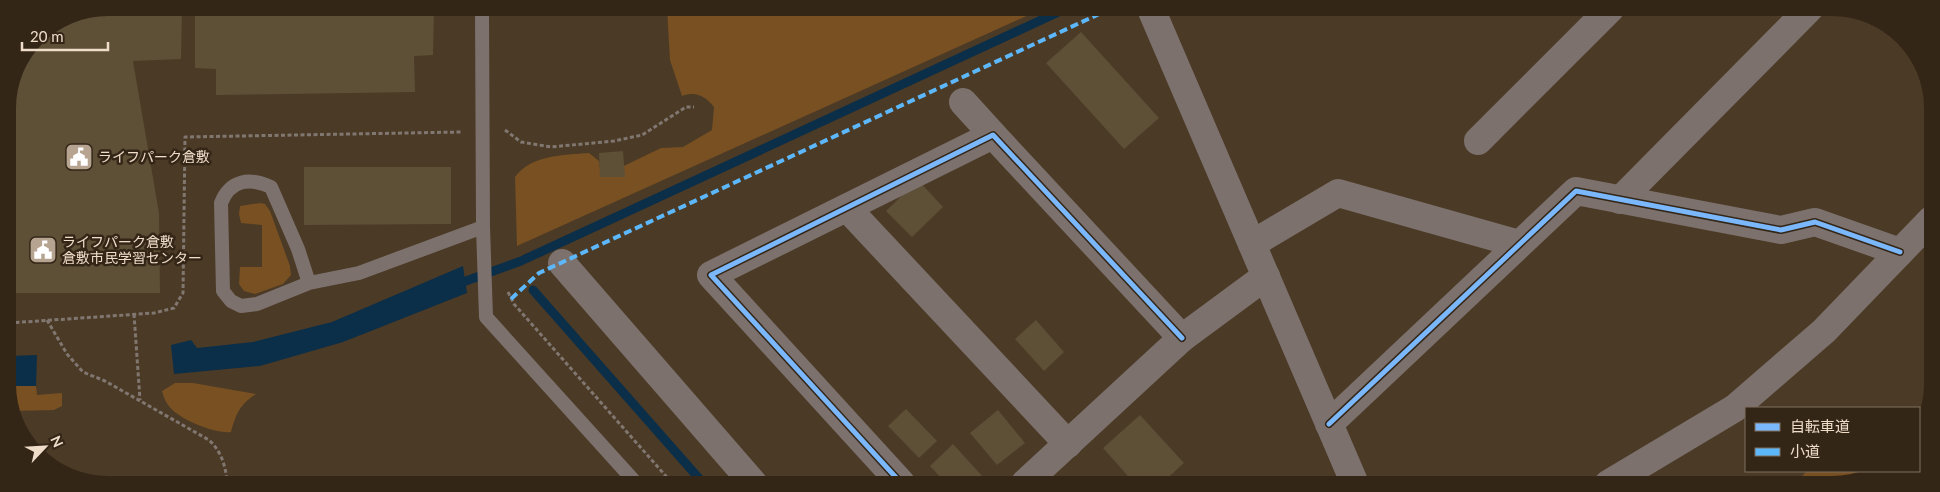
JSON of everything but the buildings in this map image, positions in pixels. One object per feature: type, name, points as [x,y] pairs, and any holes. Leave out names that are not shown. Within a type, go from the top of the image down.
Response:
[{"type":"street","points":[[1154,16],[1352,476]]},
{"type":"street","points":[[1478,142],[1603,16]]},
{"type":"street","points":[[1620,200],[1802,16]]},
{"type":"street","points":[[963,102],[1182,338]]},
{"type":"street","points":[[895,476],[711,275],[993,135]]},
{"type":"street","points":[[1329,424],[1576,191],[1781,230],[1815,222],[1900,252]]},
{"type":"street","points":[[1252,244],[1338,193],[1519,244]]},
{"type":"street","points":[[847,208],[1068,444]]},
{"type":"street","points":[[1621,476],[1735,408],[1824,331],[1924,230]]},
{"type":"street","points":[[562,263],[747,476]]},
{"type":"street","points":[[1034,476],[1182,338],[1266,276]]},
{"type":"lane","points":[[482,16],[483,227],[486,317],[630,476]]},
{"type":"lane","points":[[309,283],[298,249],[271,187],[262,183],[243,182],[233,185],[225,192],[220,203],[223,291],[231,301],[241,306],[257,304],[309,283],[359,273],[483,227]]},
{"type":"path","points":[[505,130],[522,142],[551,147],[614,140],[642,135],[686,107],[694,107]]},
{"type":"path","points":[[134,314],[140,401]]},
{"type":"path","points":[[47,320],[66,354],[83,372],[105,381],[213,444],[222,459],[226,476]]},
{"type":"shaded area","points":[[667,16],[1026,16],[517,246],[515,177],[530,164],[539,160],[569,154],[589,153],[599,161],[601,177],[661,148],[683,147],[712,130],[714,107],[700,95],[682,96],[670,60]]},
{"type":"shaded area","points":[[265,204],[270,211],[290,266],[291,275],[283,284],[255,294],[244,291],[239,284],[240,267],[262,267],[262,225],[241,223],[239,214],[240,206]]},
{"type":"shaded area","points":[[175,383],[193,383],[256,394],[239,410],[231,432],[215,431],[188,420],[168,405],[162,391]]},
{"type":"shaded area","points":[[16,386],[36,386],[37,395],[62,393],[62,406],[54,410],[20,411]]},
{"type":"shaded area","points":[[1806,472],[1859,472],[1838,476],[1802,476]]},
{"type":"water","points":[[463,266],[467,293],[343,342],[260,366],[174,374],[171,345],[191,340],[197,348],[253,342],[332,322]]},
{"type":"water","points":[[37,355],[36,386],[16,386],[16,356]]},
{"type":"waterway","points":[[455,285],[521,261],[1050,16]]},
{"type":"waterway","points":[[533,290],[697,476]]},
{"type":"marked path","points":[[511,299],[539,273],[1095,16]]},
{"type":"cycle path","points":[[895,476],[711,275],[993,135],[1182,338]]},
{"type":"cycle path","points":[[1329,424],[1576,191],[1781,230],[1815,222],[1900,252]]},
{"type":"place","name":"ライフパーク倉敷","points":[[79,157]]},
{"type":"place","name":"ライフパーク倉敷 倉敷市民学習センター","points":[[43,250]]}]
